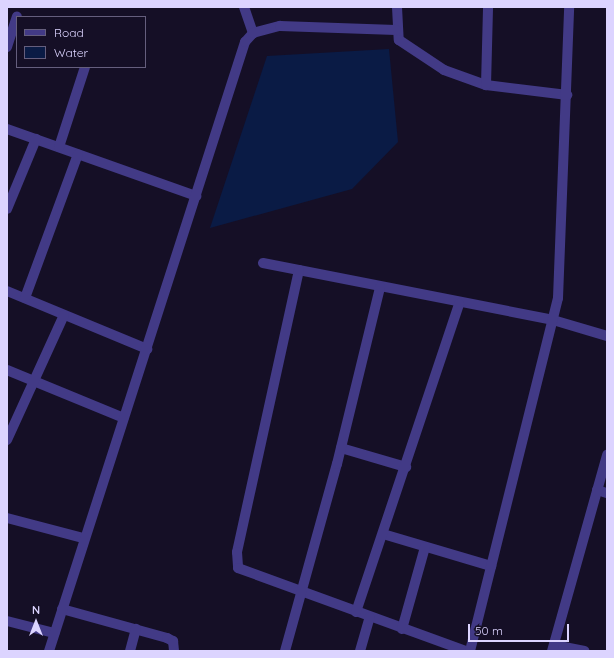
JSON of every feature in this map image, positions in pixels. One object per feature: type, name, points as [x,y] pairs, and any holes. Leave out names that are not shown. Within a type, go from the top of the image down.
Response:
[{"type":"street","points":[[244,7],[253,33]]},
{"type":"street","points":[[397,7],[396,30],[407,48],[444,70],[486,85],[567,95]]},
{"type":"street","points":[[486,85],[488,7]]},
{"type":"street","points":[[470,651],[553,320],[561,276],[569,7]]},
{"type":"street","points":[[7,47],[16,20]]},
{"type":"street","points":[[49,651],[83,538],[147,349],[240,52],[253,33],[280,26],[396,30]]},
{"type":"street","points":[[59,147],[85,68]]},
{"type":"street","points":[[7,129],[196,196]]},
{"type":"street","points":[[7,209],[36,139]]},
{"type":"street","points":[[24,298],[78,154]]},
{"type":"street","points":[[263,262],[459,304],[553,320],[607,336]]},
{"type":"street","points":[[300,270],[235,562],[244,572],[302,594],[466,651]]},
{"type":"street","points":[[285,651],[302,594],[341,448],[380,287]]},
{"type":"street","points":[[7,291],[147,349]]},
{"type":"street","points":[[356,612],[406,467],[459,304]]},
{"type":"street","points":[[7,440],[64,314]]},
{"type":"street","points":[[7,370],[124,418]]},
{"type":"street","points":[[341,448],[406,467]]},
{"type":"street","points":[[584,651],[553,648],[602,492],[607,455]]},
{"type":"street","points":[[7,518],[83,538]]},
{"type":"street","points":[[383,534],[491,566]]},
{"type":"street","points":[[402,628],[426,547]]},
{"type":"street","points":[[62,609],[167,638],[173,641],[174,651]]},
{"type":"street","points":[[360,651],[370,617]]},
{"type":"street","points":[[7,621],[54,634]]},
{"type":"street","points":[[130,651],[136,629]]},
{"type":"water","points":[[389,49],[398,142],[352,189],[210,228],[267,56]]}]
